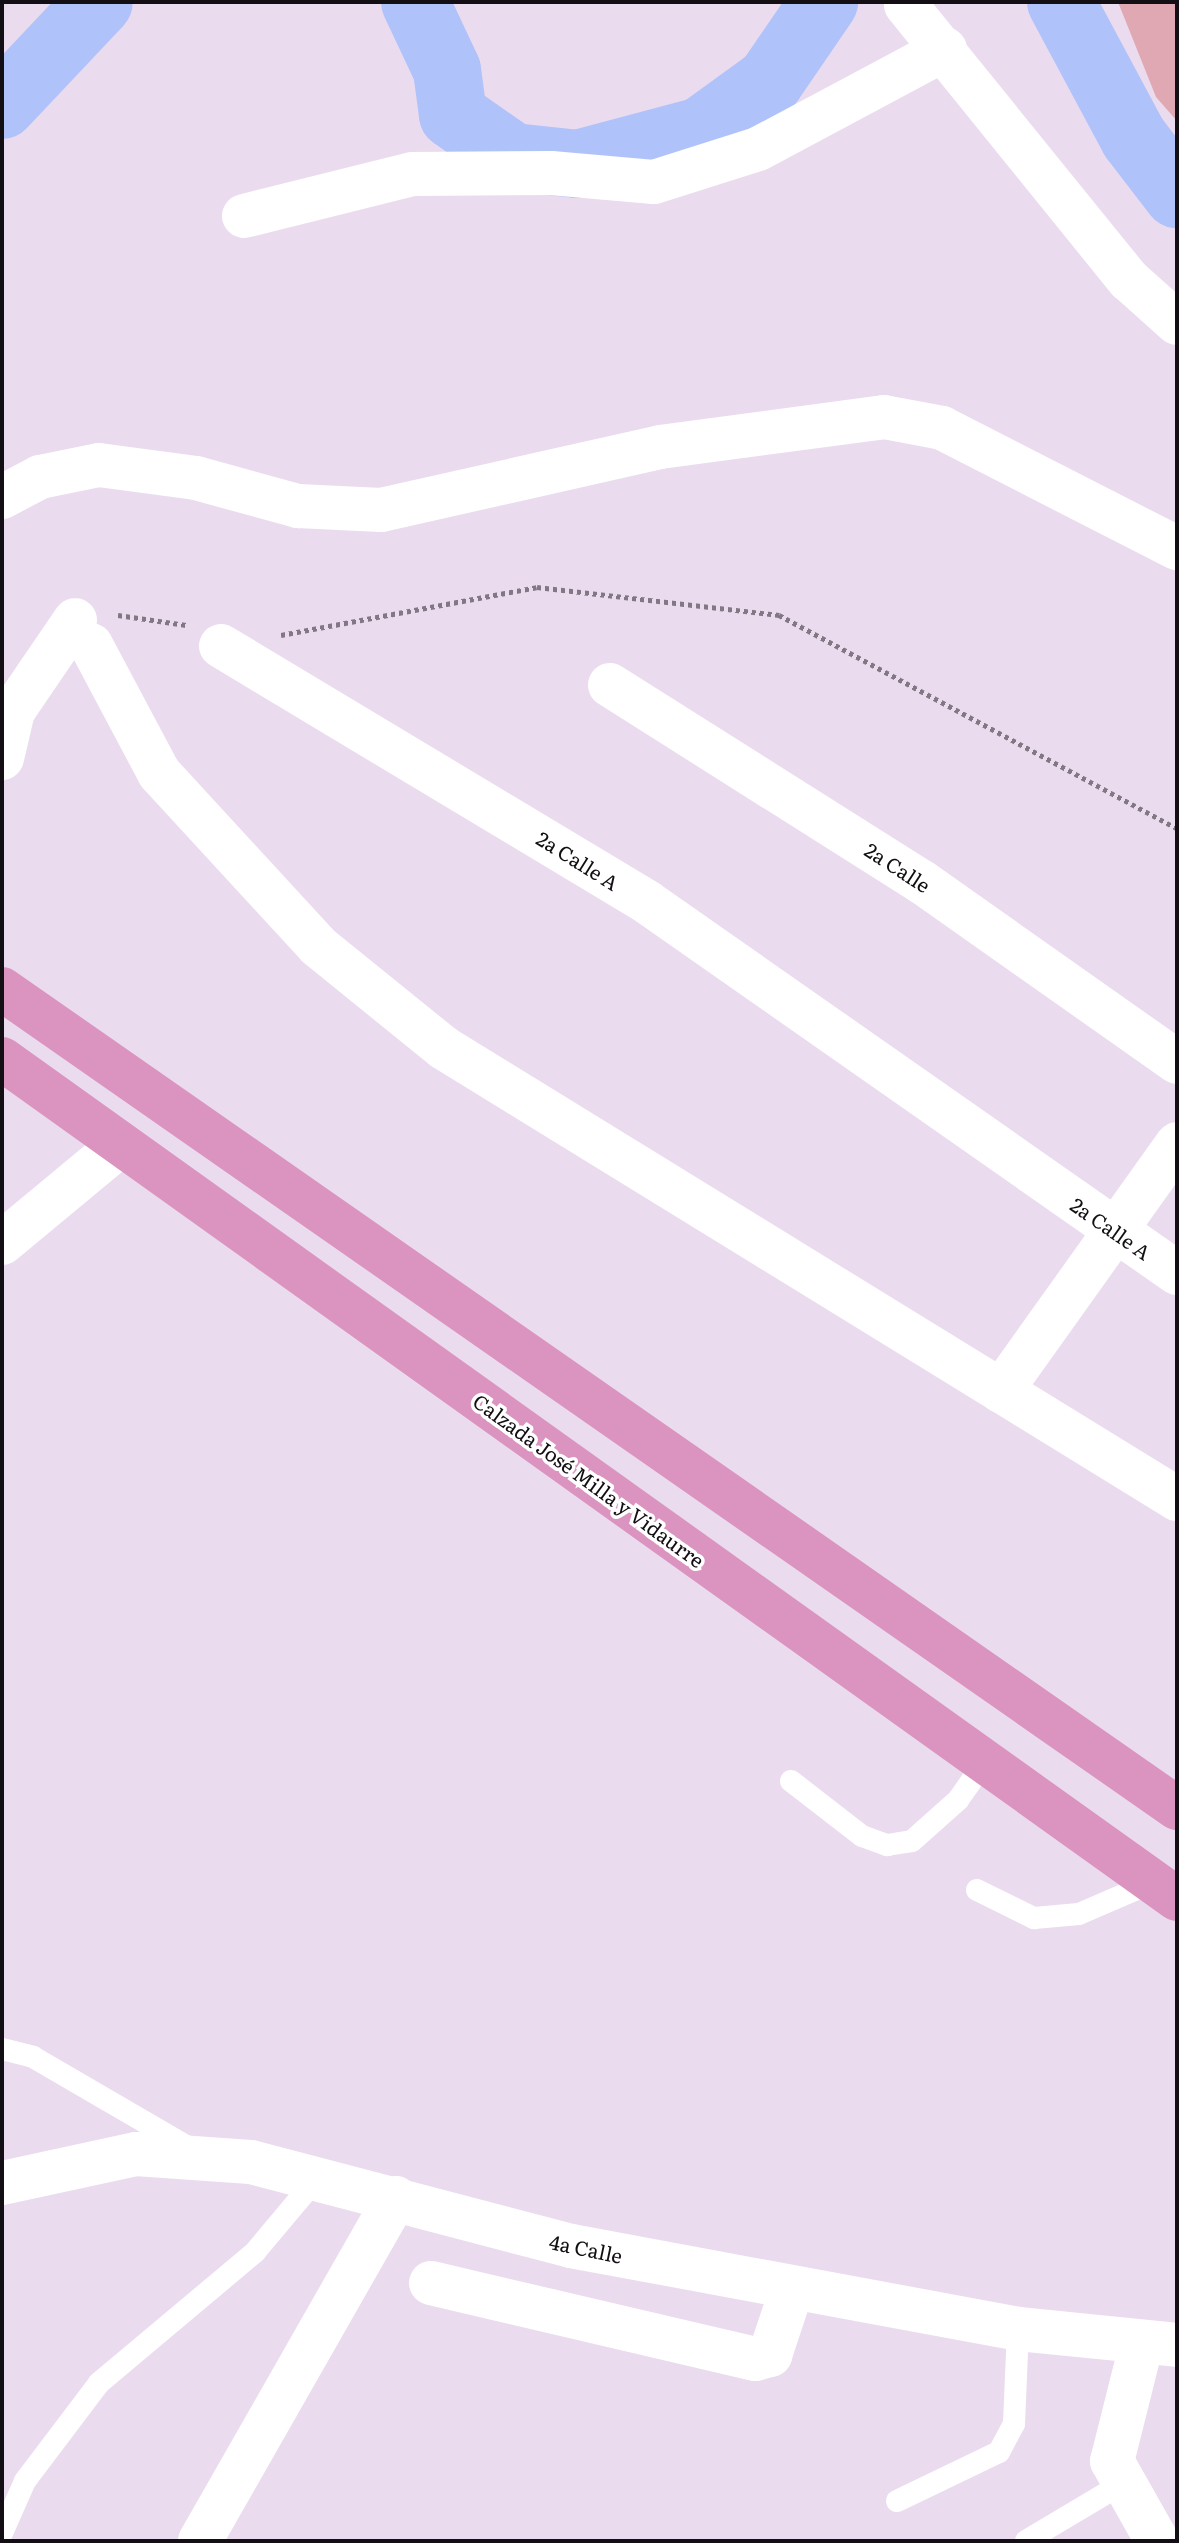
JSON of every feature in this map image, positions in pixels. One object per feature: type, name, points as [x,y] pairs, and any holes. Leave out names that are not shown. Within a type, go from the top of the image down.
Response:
[{"type":"highway","points":[[2,989],[1177,1808]]},
{"type":"highway","name":"Calzada José Milla y Vidaurre","points":[[2,1059],[1165,1891]]},
{"type":"street","points":[[906,5],[945,49],[1129,280],[1177,323]]},
{"type":"street","points":[[244,216],[413,174],[551,173],[654,182],[758,149],[945,49]]},
{"type":"street","points":[[2,497],[40,477],[99,465],[196,478],[298,506],[381,510],[660,447],[884,417],[942,428],[1177,548]]},
{"type":"street","points":[[2,758],[13,711],[83,633],[159,773],[318,946],[444,1048],[1177,1499]]},
{"type":"street","name":"2a Calle A","points":[[221,646],[647,902],[1177,1273]]},
{"type":"street","name":"2a Calle","points":[[610,685],[922,882],[1177,1062]]},
{"type":"street","points":[[1001,1391],[1177,1144]]},
{"type":"street","points":[[2,1243],[120,1145]]},
{"type":"street","name":"4a Calle","points":[[2,2183],[136,2154],[202,2156],[318,2177],[571,2246],[1018,2329],[1160,2343]]},
{"type":"street","points":[[200,2541],[396,2198]]},
{"type":"street","points":[[431,2283],[755,2359],[770,2355],[792,2289]]},
{"type":"street","points":[[1157,2541],[1120,2485],[1112,2461],[1160,2343]]},
{"type":"lane","points":[[791,1781],[862,1836],[887,1845],[912,1841],[958,1800],[984,1763]]},
{"type":"lane","points":[[977,1890],[1034,1918],[1079,1914],[1165,1891]]},
{"type":"lane","points":[[2,2049],[33,2057],[202,2156]]},
{"type":"lane","points":[[2,2533],[25,2481],[99,2383],[255,2252],[318,2177]]},
{"type":"lane","points":[[897,2501],[999,2452],[1014,2424],[1018,2329]]},
{"type":"lane","points":[[1026,2541],[1120,2485]]},
{"type":"path","points":[[83,633],[170,618],[221,646],[537,587],[779,615],[1177,828]]},
{"type":"shaded area","points":[[1118,2],[1177,2],[1177,121],[1156,97]]},
{"type":"waterway","points":[[2,105],[99,2]]},
{"type":"waterway","points":[[415,2],[447,70],[453,115],[513,157],[577,164],[701,131],[770,81],[824,2]]},
{"type":"waterway","points":[[1061,2],[1134,138],[1177,194]]}]
